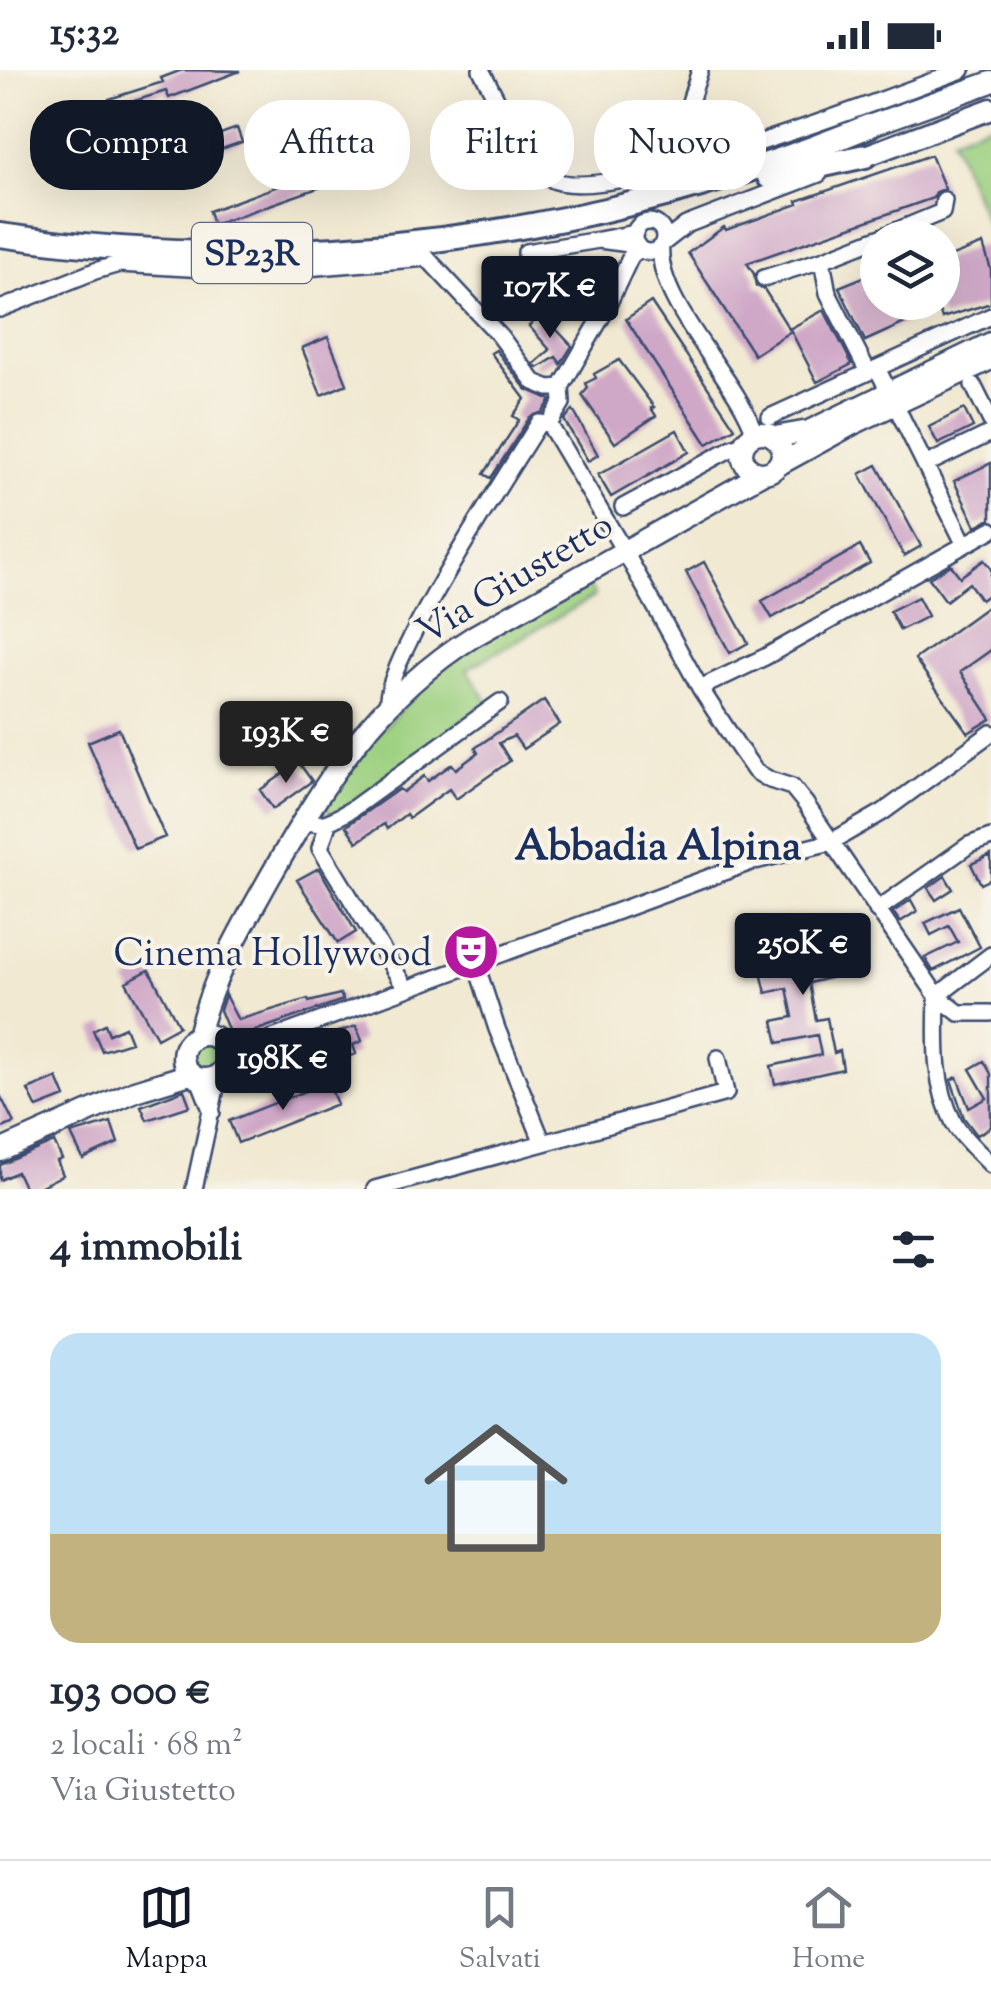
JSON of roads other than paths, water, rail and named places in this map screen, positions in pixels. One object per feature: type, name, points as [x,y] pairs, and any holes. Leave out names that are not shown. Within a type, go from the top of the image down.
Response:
[{"type":"highway","name":"SP23R","points":[[0,235],[146,252],[316,252],[455,239],[658,197],[808,151],[869,126]]},
{"type":"highway","name":"SP23R","points":[[0,224],[79,235],[204,243],[333,240],[434,231],[575,207],[674,184],[869,126]]},
{"type":"highway","points":[[658,197],[684,197],[865,156]]},
{"type":"main road","name":"SP23R","points":[[869,126],[991,82]]},
{"type":"main road","points":[[865,156],[991,110]]},
{"type":"main road","points":[[891,397],[991,342]]},
{"type":"main road","points":[[761,448],[991,359]]},
{"type":"main road","name":"Via Giustetto","points":[[205,1036],[208,997],[224,958],[330,777],[388,703],[442,656],[722,497],[761,448]]},
{"type":"main road","points":[[0,1151],[204,1068],[224,1045],[205,1036],[187,1044],[204,1068]]},
{"type":"street","points":[[481,70],[530,157],[546,176],[562,184],[594,183]]},
{"type":"street","points":[[691,100],[700,70]]},
{"type":"street","points":[[766,140],[962,70]]},
{"type":"street","points":[[526,261],[526,252],[598,240],[639,245],[653,252],[686,225],[865,156]]},
{"type":"street","points":[[922,220],[942,212],[944,200]]},
{"type":"street","points":[[549,424],[562,403],[560,387],[639,245],[640,225],[655,223],[662,230],[664,273],[677,303]]},
{"type":"street","points":[[639,245],[748,409],[761,448]]},
{"type":"street","points":[[764,278],[860,245]]},
{"type":"street","points":[[0,310],[94,270],[120,264],[257,272],[427,258],[500,336],[534,382],[548,388],[560,387]]},
{"type":"street","points":[[822,260],[828,293],[891,397],[964,542]]},
{"type":"street","points":[[623,506],[734,447],[761,448],[872,370],[991,316]]},
{"type":"street","points":[[973,386],[991,421]]},
{"type":"street","points":[[388,703],[387,692],[401,660],[461,547],[538,423],[549,424]]},
{"type":"street","points":[[549,424],[700,688],[756,771],[792,787],[937,996],[959,1013],[991,1013]]},
{"type":"street","points":[[926,465],[991,433]]},
{"type":"street","points":[[700,688],[764,657],[991,530]]},
{"type":"street","points":[[303,820],[328,824],[500,702]]},
{"type":"street","points":[[194,1189],[212,1114],[204,1068],[750,862],[831,842],[883,812],[991,733]]},
{"type":"street","points":[[328,824],[320,848],[406,989]]},
{"type":"street","points":[[877,910],[969,846],[991,837]]},
{"type":"street","points":[[937,996],[991,955]]},
{"type":"street","points":[[476,964],[497,1029],[543,1143]]},
{"type":"street","points":[[937,996],[940,1090],[955,1126],[991,1166]]},
{"type":"street","points":[[375,1189],[726,1093],[718,1058]]},
{"type":"place","name":"Cinema Hollywood","points":[[471,952]]},
{"type":"district","name":"Abbadia Alpina","points":[[658,844]]}]
